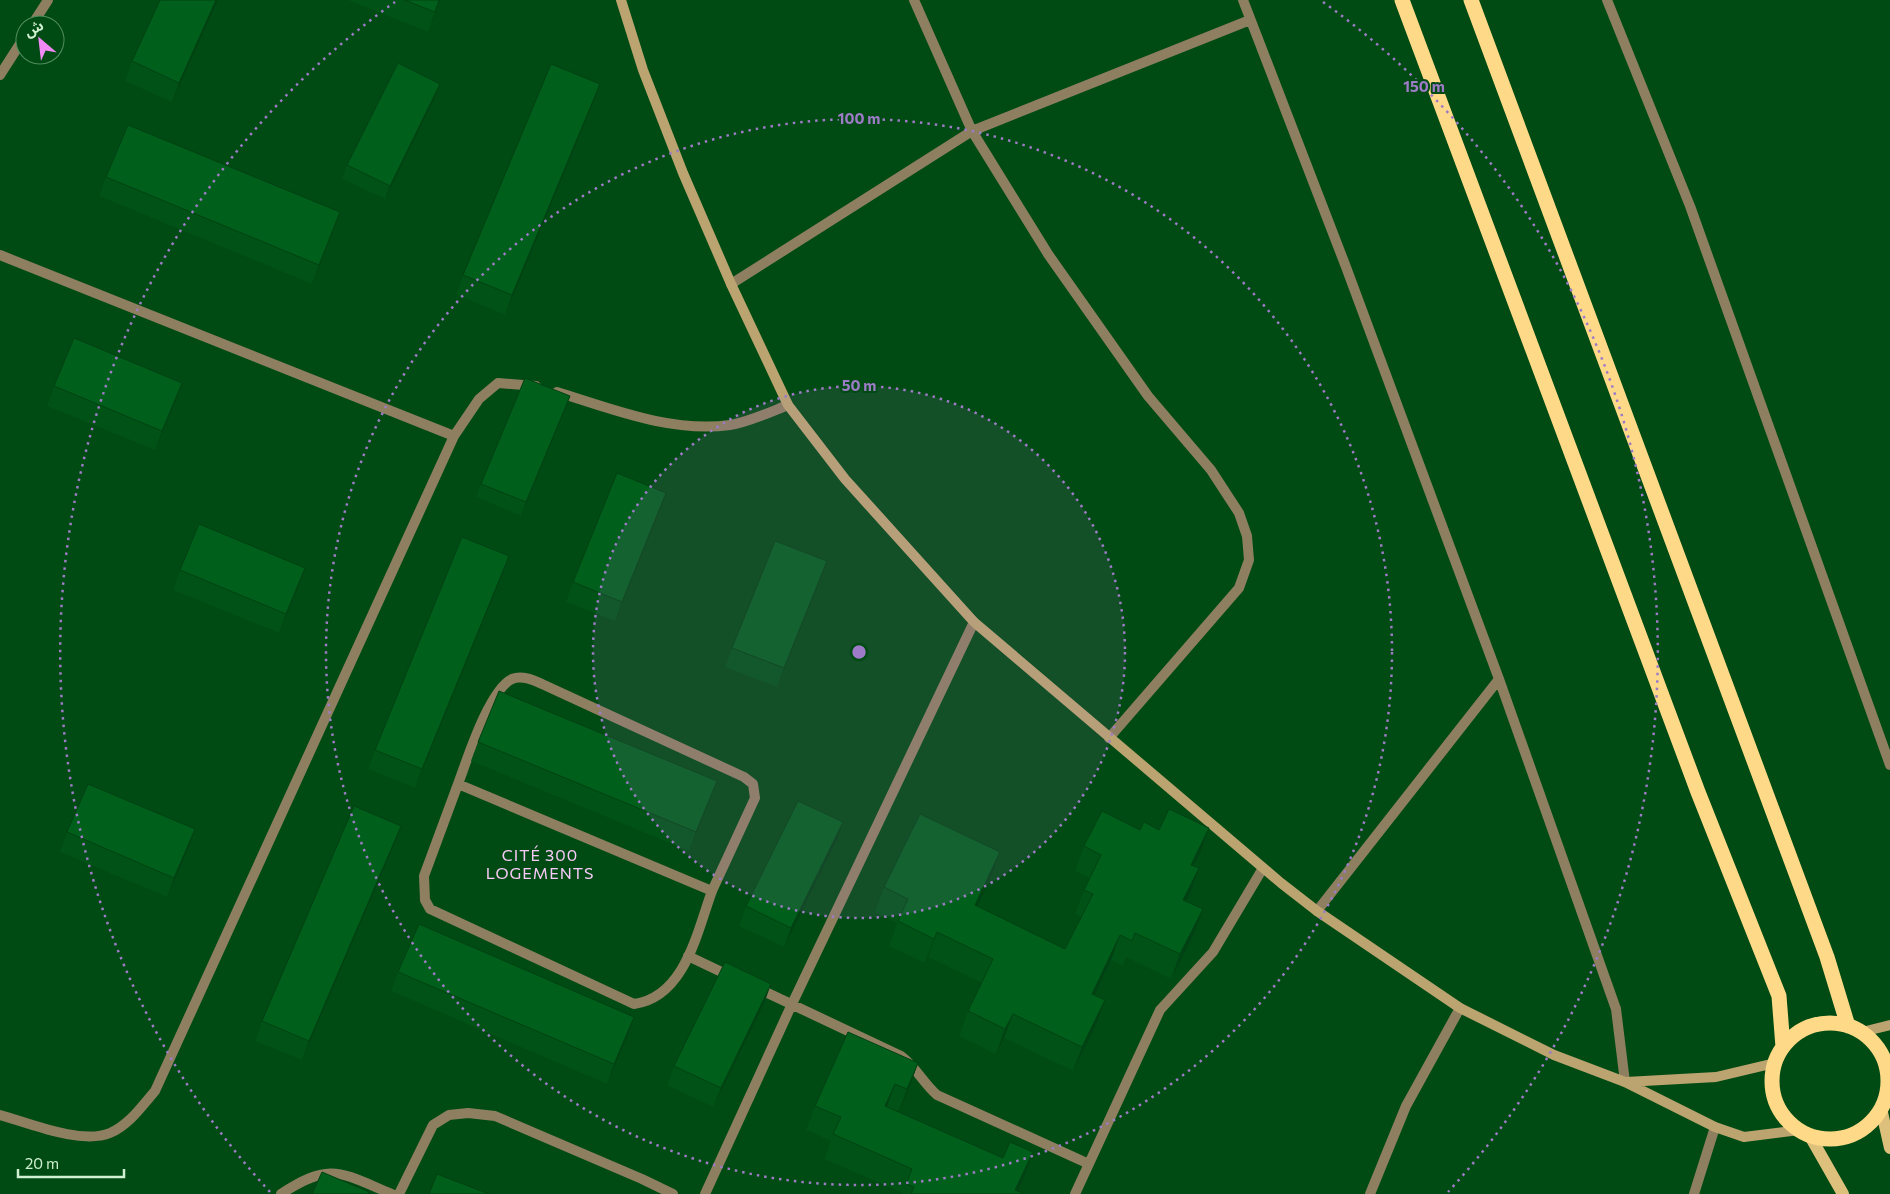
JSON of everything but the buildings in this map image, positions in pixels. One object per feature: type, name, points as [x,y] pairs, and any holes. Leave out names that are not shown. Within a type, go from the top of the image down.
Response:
[{"type":"highway","points":[[1402,0],[1698,792],[1779,996],[1784,1047]]},
{"type":"highway","points":[[1472,0],[1855,1029]]},
{"type":"highway","points":[[1830,1023],[1855,1029],[1873,1042],[1882,1056],[1888,1073],[1889,1090],[1881,1108],[1871,1122],[1858,1132],[1843,1138],[1826,1139],[1805,1133],[1784,1117],[1775,1101],[1772,1082],[1775,1063],[1784,1047],[1796,1034],[1812,1026],[1830,1023]]},
{"type":"main road","points":[[1881,1108],[1890,1148]]},
{"type":"main road","points":[[1805,1133],[1843,1194]]},
{"type":"street","points":[[38,15],[48,0]]},
{"type":"street","points":[[621,0],[643,70],[731,284],[788,405],[845,480],[974,622],[1263,868],[1317,911],[1460,1008],[1554,1055],[1625,1082],[1714,1127],[1744,1137],[1805,1133]]},
{"type":"street","points":[[914,0],[972,131],[1054,262],[1148,396],[1211,470],[1239,514],[1247,536],[1249,560],[1238,588],[1109,738]]},
{"type":"street","points":[[1242,0],[1346,267],[1498,679],[1616,1009],[1625,1082]]},
{"type":"street","points":[[1607,0],[1690,206],[1890,765]]},
{"type":"street","points":[[731,284],[972,131],[1250,20]]},
{"type":"street","points":[[0,75],[15,52]]},
{"type":"street","points":[[0,255],[454,436]]},
{"type":"street","points":[[0,1115],[79,1137],[109,1134],[130,1120],[155,1091],[454,436],[479,399],[498,383],[531,384],[642,418],[698,426],[731,425],[788,405]]},
{"type":"street","points":[[705,1194],[792,1004],[974,622]]},
{"type":"street","points":[[526,678],[744,777],[753,784],[755,798],[712,891],[688,956],[672,986],[648,1002],[634,1004],[430,909],[425,900],[424,876],[458,784],[494,696],[512,679],[526,678]]},
{"type":"street","points":[[1317,911],[1498,679]]},
{"type":"street","points":[[458,784],[712,891]]},
{"type":"street","points":[[1088,1194],[1076,1192],[1160,1010],[1213,952],[1263,868]]},
{"type":"street","points":[[688,956],[901,1056],[916,1068],[937,1095],[1089,1164]]},
{"type":"street","points":[[1370,1194],[1406,1106],[1460,1008]]},
{"type":"street","points":[[1855,1029],[1890,1025]]},
{"type":"street","points":[[1625,1082],[1716,1077],[1775,1063]]},
{"type":"street","points":[[399,1194],[433,1125],[449,1115],[468,1113],[495,1116],[673,1194]]},
{"type":"street","points":[[1694,1194],[1714,1127]]},
{"type":"street","points":[[281,1194],[304,1179],[323,1173],[344,1174],[392,1194]]},
{"type":"district","name":"CITÉ 300 LOGEMENTS","points":[[540,863]]}]
